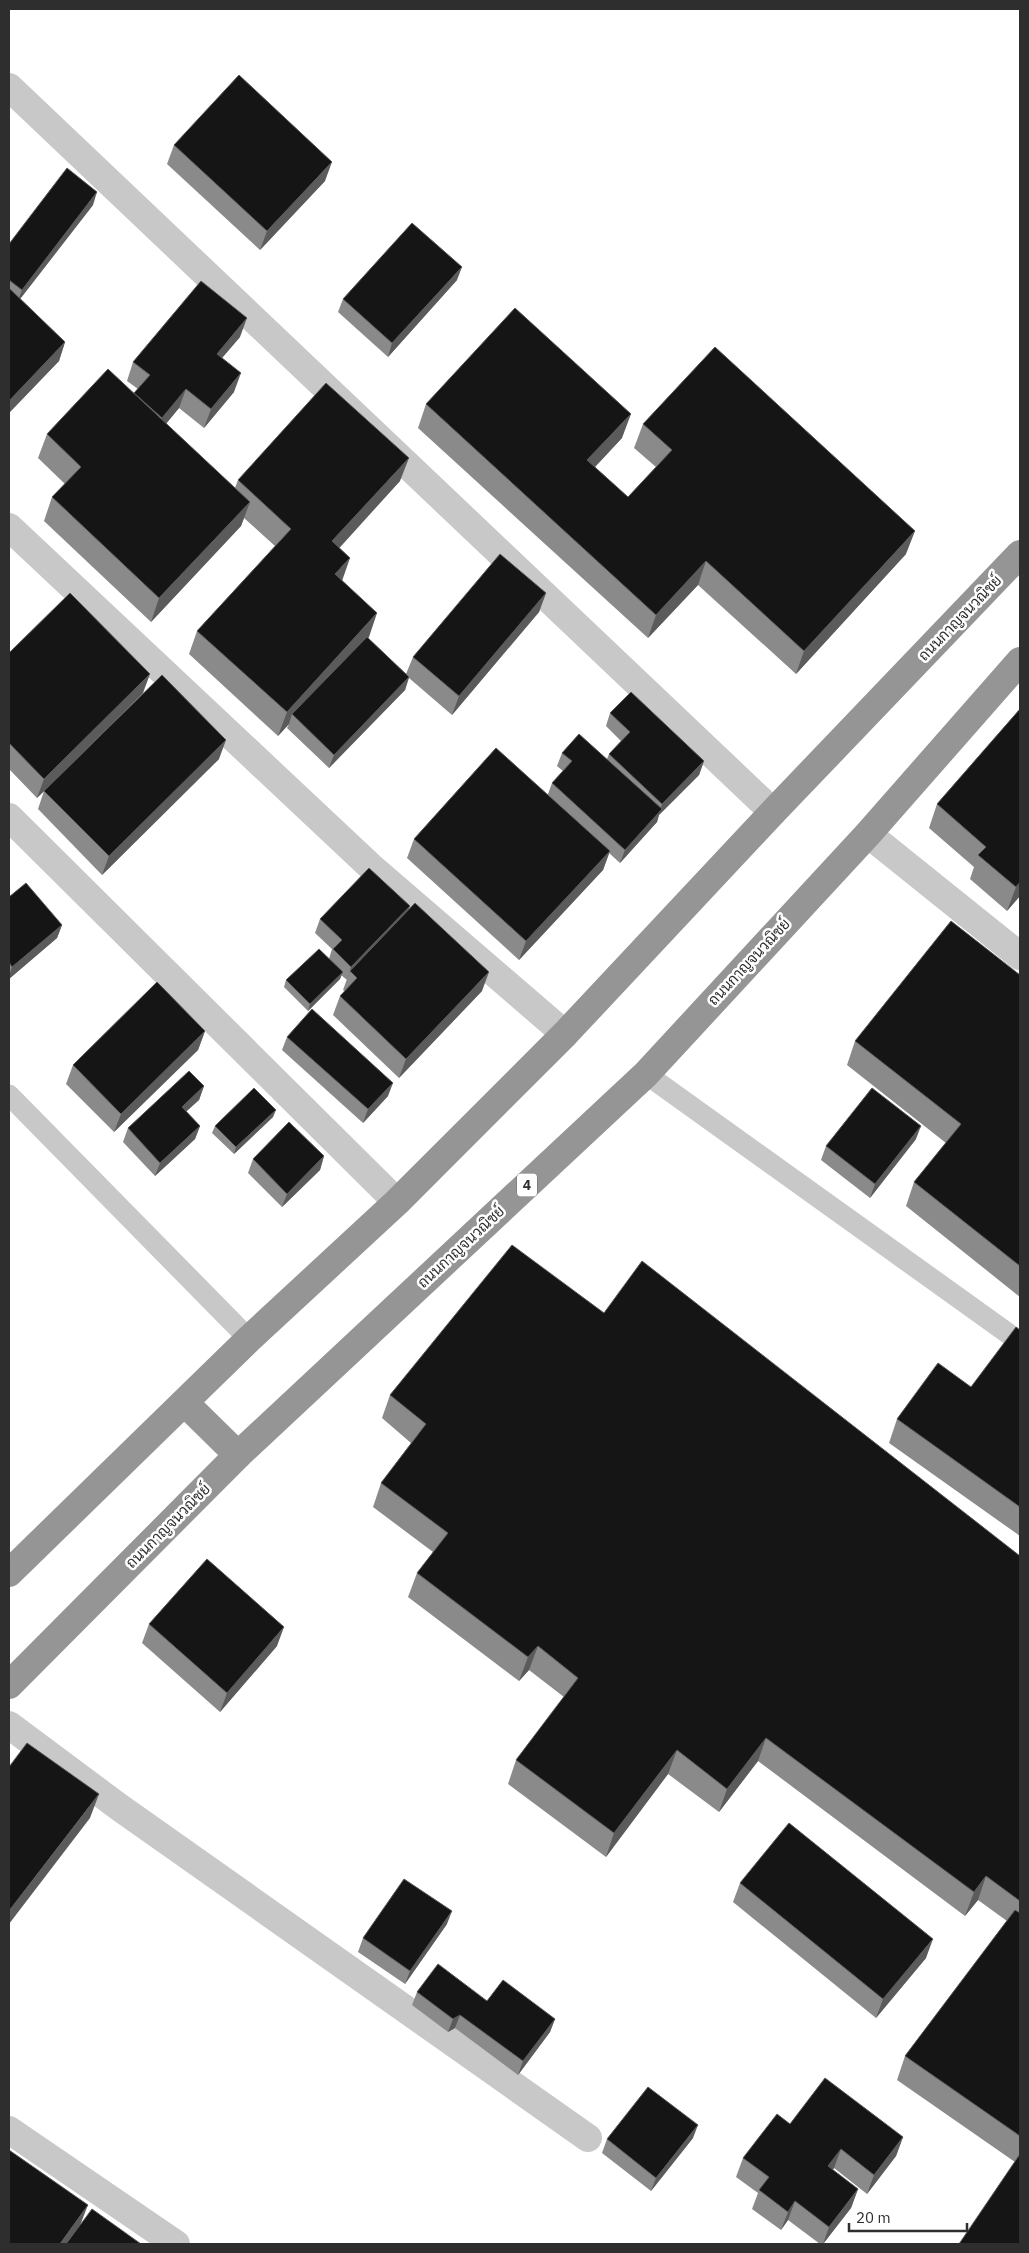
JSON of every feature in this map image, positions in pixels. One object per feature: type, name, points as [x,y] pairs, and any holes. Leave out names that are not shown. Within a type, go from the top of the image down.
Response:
[{"type":"highway","name":"ถนนกาญจนวณิชย์","points":[[9,1573],[249,1339],[397,1202],[565,1034],[773,812],[1020,554]]},
{"type":"highway","name":"ถนนกาญจนวณิชย์","points":[[9,1685],[238,1455],[646,1074],[868,834],[1020,661]]},
{"type":"highway","points":[[185,1403],[238,1455]]},
{"type":"street","points":[[9,88],[773,812]]},
{"type":"street","points":[[9,527],[370,866],[565,1034]]},
{"type":"street","points":[[9,817],[397,1202]]},
{"type":"street","points":[[868,834],[1020,956]]},
{"type":"street","points":[[9,1725],[119,1807],[588,2138]]},
{"type":"street","points":[[9,2130],[176,2244]]},
{"type":"lane","points":[[646,1074],[1020,1342]]},
{"type":"lane","points":[[9,1095],[249,1339]]},
{"type":"building","points":[[239,75],[332,162],[267,231],[174,145]]},
{"type":"building","points":[[67,168],[97,192],[22,290],[9,280],[9,244]]},
{"type":"building","points":[[412,223],[462,267],[392,343],[343,299]]},
{"type":"building","points":[[201,281],[247,318],[217,354],[241,373],[211,409],[186,389],[162,418],[134,393],[150,375],[133,362]]},
{"type":"building","points":[[9,288],[65,342],[9,401]]},
{"type":"building","points":[[515,308],[631,414],[587,460],[628,497],[672,450],[643,424],[715,347],[915,531],[804,651],[706,561],[656,615],[426,404]]},
{"type":"building","points":[[108,369],[250,502],[159,598],[52,497],[81,467],[47,434]]},
{"type":"building","points":[[326,383],[409,458],[332,541],[350,558],[335,574],[377,613],[287,712],[197,631],[291,529],[238,480]]},
{"type":"building","points":[[500,554],[546,593],[459,696],[413,657]]},
{"type":"building","points":[[70,593],[150,674],[44,779],[9,743],[9,653]]},
{"type":"building","points":[[367,637],[409,677],[334,755],[292,714]]},
{"type":"building","points":[[162,675],[226,740],[109,856],[44,791]]},
{"type":"building","points":[[631,692],[704,761],[662,804],[609,754],[630,732],[610,713]]},
{"type":"building","points":[[1020,709],[1020,882],[1016,887],[978,855],[986,847],[937,804]]},
{"type":"building","points":[[579,734],[662,809],[625,850],[552,783],[572,761],[562,753]]},
{"type":"building","points":[[496,748],[610,851],[526,941],[414,839]]},
{"type":"building","points":[[369,868],[410,906],[351,967],[333,949],[342,940],[320,919]]},
{"type":"building","points":[[26,883],[62,925],[12,967],[9,962],[9,897]]},
{"type":"building","points":[[415,903],[489,972],[406,1059],[340,996],[357,978],[350,971]]},
{"type":"building","points":[[951,921],[1020,975],[1020,1266],[914,1182],[961,1124],[855,1041]]},
{"type":"building","points":[[319,949],[343,972],[310,1004],[286,980]]},
{"type":"building","points":[[157,982],[205,1031],[121,1114],[73,1065]]},
{"type":"building","points":[[312,1009],[393,1083],[368,1109],[287,1037]]},
{"type":"building","points":[[189,1071],[204,1086],[182,1107],[200,1126],[160,1163],[128,1128]]},
{"type":"building","points":[[254,1088],[276,1110],[236,1147],[215,1126]]},
{"type":"building","points":[[872,1088],[921,1126],[875,1184],[826,1146]]},
{"type":"building","points":[[289,1122],[324,1156],[287,1194],[253,1159]]},
{"type":"building","points":[[512,1245],[604,1313],[642,1261],[1020,1556],[1020,1901],[986,1876],[974,1892],[766,1738],[727,1789],[677,1750],[614,1833],[516,1760],[578,1678],[538,1646],[528,1657],[417,1573],[448,1533],[381,1483],[426,1424],[390,1395]]},
{"type":"building","points":[[1016,1327],[1020,1330],[1020,1507],[897,1419],[938,1363],[971,1387]]},
{"type":"building","points":[[207,1559],[284,1627],[227,1693],[149,1624]]},
{"type":"building","points":[[27,1743],[99,1794],[9,1911],[9,1767]]},
{"type":"building","points":[[789,1823],[933,1939],[883,1999],[740,1883]]},
{"type":"building","points":[[404,1879],[452,1911],[410,1971],[363,1938]]},
{"type":"building","points":[[1015,1910],[1020,1913],[1020,2136],[905,2056]]},
{"type":"building","points":[[438,1964],[487,2001],[503,1980],[555,2019],[523,2061],[460,2015],[453,2019],[417,1992]]},
{"type":"building","points":[[825,2078],[903,2137],[874,2175],[841,2149],[828,2166],[858,2189],[829,2227],[795,2201],[788,2212],[759,2190],[769,2177],[743,2158],[777,2114],[790,2124]]},
{"type":"building","points":[[648,2087],[698,2125],[656,2178],[607,2139]]},
{"type":"building","points":[[9,2150],[88,2205],[60,2244],[9,2244]]},
{"type":"building","points":[[1020,2154],[1020,2244],[959,2244]]},
{"type":"building","points":[[92,2209],[141,2244],[66,2244]]}]
